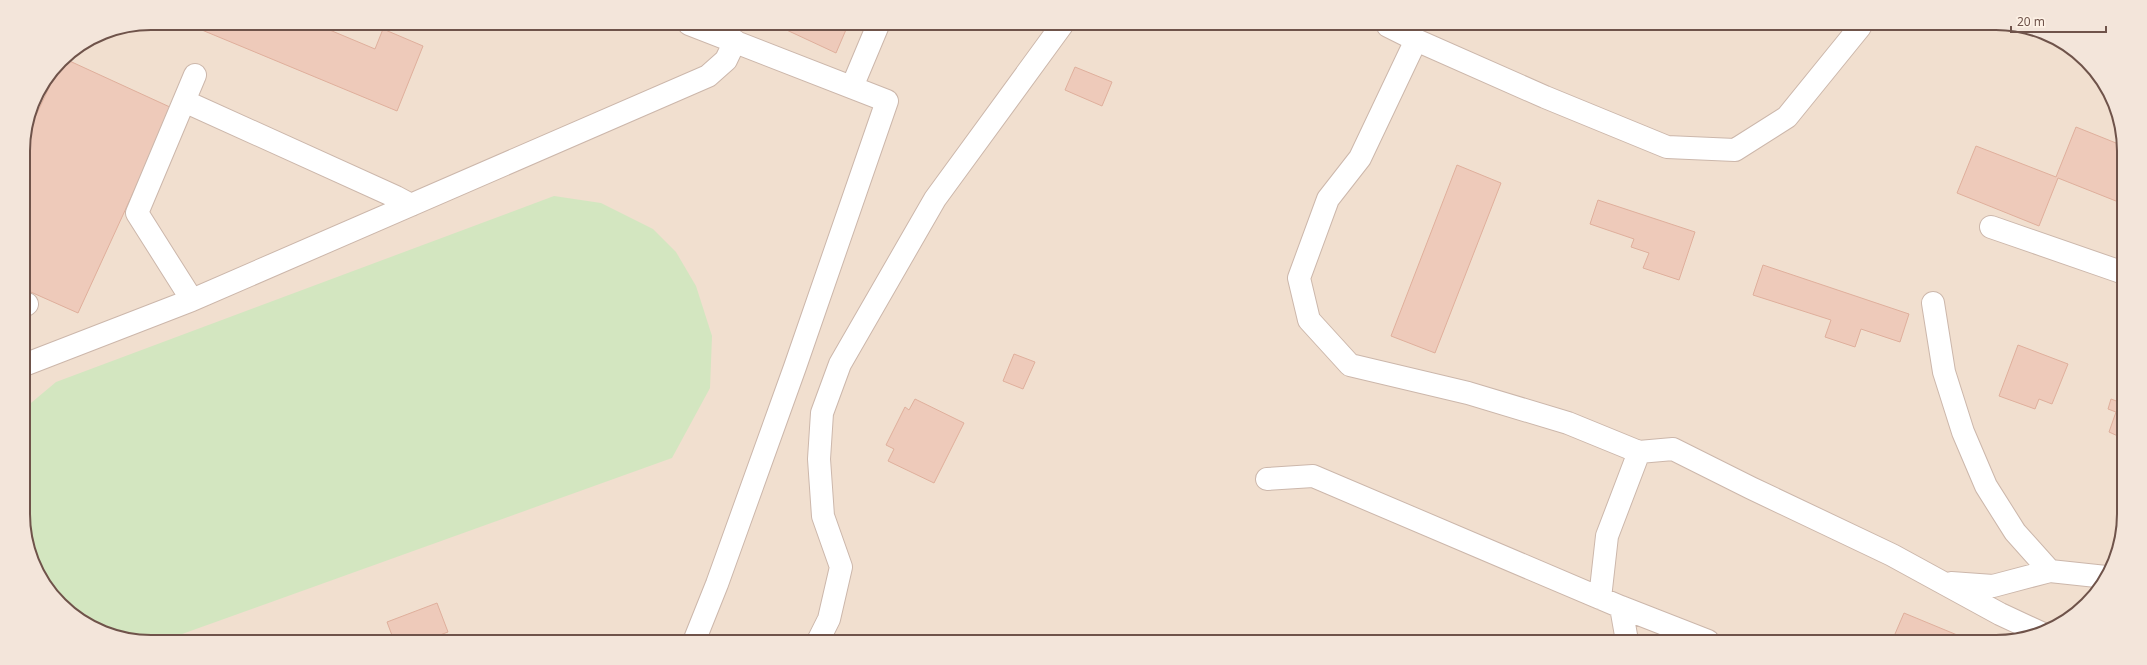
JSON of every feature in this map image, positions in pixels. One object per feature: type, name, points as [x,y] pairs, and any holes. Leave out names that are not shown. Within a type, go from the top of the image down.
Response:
[{"type":"street","points":[[697,635],[717,584],[792,375],[887,101],[705,30]]},
{"type":"street","points":[[852,87],[876,30]]},
{"type":"street","points":[[821,635],[829,619],[841,567],[823,516],[819,459],[822,413],[840,364],[935,199],[1058,30]]},
{"type":"street","points":[[1396,30],[1538,94],[1667,147],[1735,150],[1787,117],[1858,30]]},
{"type":"street","points":[[1416,40],[1360,158],[1328,199],[1299,278],[1309,320],[1350,365],[1468,393],[1568,423],[1639,452],[1673,449],[1946,583],[2000,614],[2033,629]]},
{"type":"street","points":[[30,363],[192,300],[708,76],[726,60],[735,41]]},
{"type":"street","points":[[192,300],[137,213],[195,75]]},
{"type":"street","points":[[184,101],[411,205]]},
{"type":"street","points":[[1991,228],[2117,271]]},
{"type":"street","points":[[1934,303],[1944,372],[1963,432],[1986,486],[2015,532],[2050,571]]},
{"type":"street","points":[[1600,598],[1607,536],[1639,452]]},
{"type":"street","points":[[1267,479],[1313,476],[1621,607],[1693,635]]},
{"type":"street","points":[[1946,583],[1993,586],[2050,571],[2100,576]]},
{"type":"street","points":[[1621,607],[1626,635]]},
{"type":"shaded area","points":[[1996,30],[2027,34],[2056,46],[2070,55],[2087,71],[2105,97],[2115,127],[2117,143],[2117,514],[2116,530],[2111,553],[2105,568],[2097,581],[2087,594],[2070,610],[2042,626],[2020,633],[2004,635],[151,635],[120,631],[90,619],[65,600],[42,568],[32,538],[30,514],[30,143],[34,120],[39,105],[46,90],[65,65],[97,42],[112,36],[135,31]]},
{"type":"green space","points":[[554,196],[601,203],[653,229],[676,252],[696,286],[712,336],[710,388],[672,458],[179,635],[135,634],[105,626],[90,619],[65,600],[42,568],[36,553],[31,530],[30,404],[56,382]]},
{"type":"building","points":[[202,30],[330,30],[375,49],[383,30],[385,30],[423,46],[397,111]]},
{"type":"building","points":[[787,30],[846,30],[836,53]]},
{"type":"building","points":[[70,61],[172,108],[78,313],[30,292],[30,143],[34,119],[52,81]]},
{"type":"building","points":[[1075,67],[1112,82],[1102,106],[1065,90]]},
{"type":"building","points":[[2076,127],[2117,143],[2117,201],[2058,178],[2039,226],[1957,193],[1976,146],[2056,177]]},
{"type":"building","points":[[1457,165],[1501,183],[1435,353],[1391,336]]},
{"type":"building","points":[[1598,200],[1695,232],[1679,280],[1643,268],[1649,253],[1631,247],[1634,239],[1590,224]]},
{"type":"building","points":[[1763,265],[1909,314],[1900,342],[1861,329],[1855,347],[1825,337],[1831,320],[1753,295]]},
{"type":"building","points":[[2018,345],[2068,364],[2052,404],[2039,399],[2035,409],[1999,396]]},
{"type":"building","points":[[1014,354],[1035,362],[1023,389],[1003,381]]},
{"type":"building","points":[[915,399],[964,423],[934,483],[888,461],[894,449],[886,445],[905,407],[909,410]]},
{"type":"building","points":[[2111,399],[2117,401],[2117,436],[2109,432],[2116,412],[2108,409]]},
{"type":"building","points":[[437,603],[448,632],[440,635],[392,635],[387,622]]},
{"type":"building","points":[[1904,613],[1957,635],[1895,635]]}]
